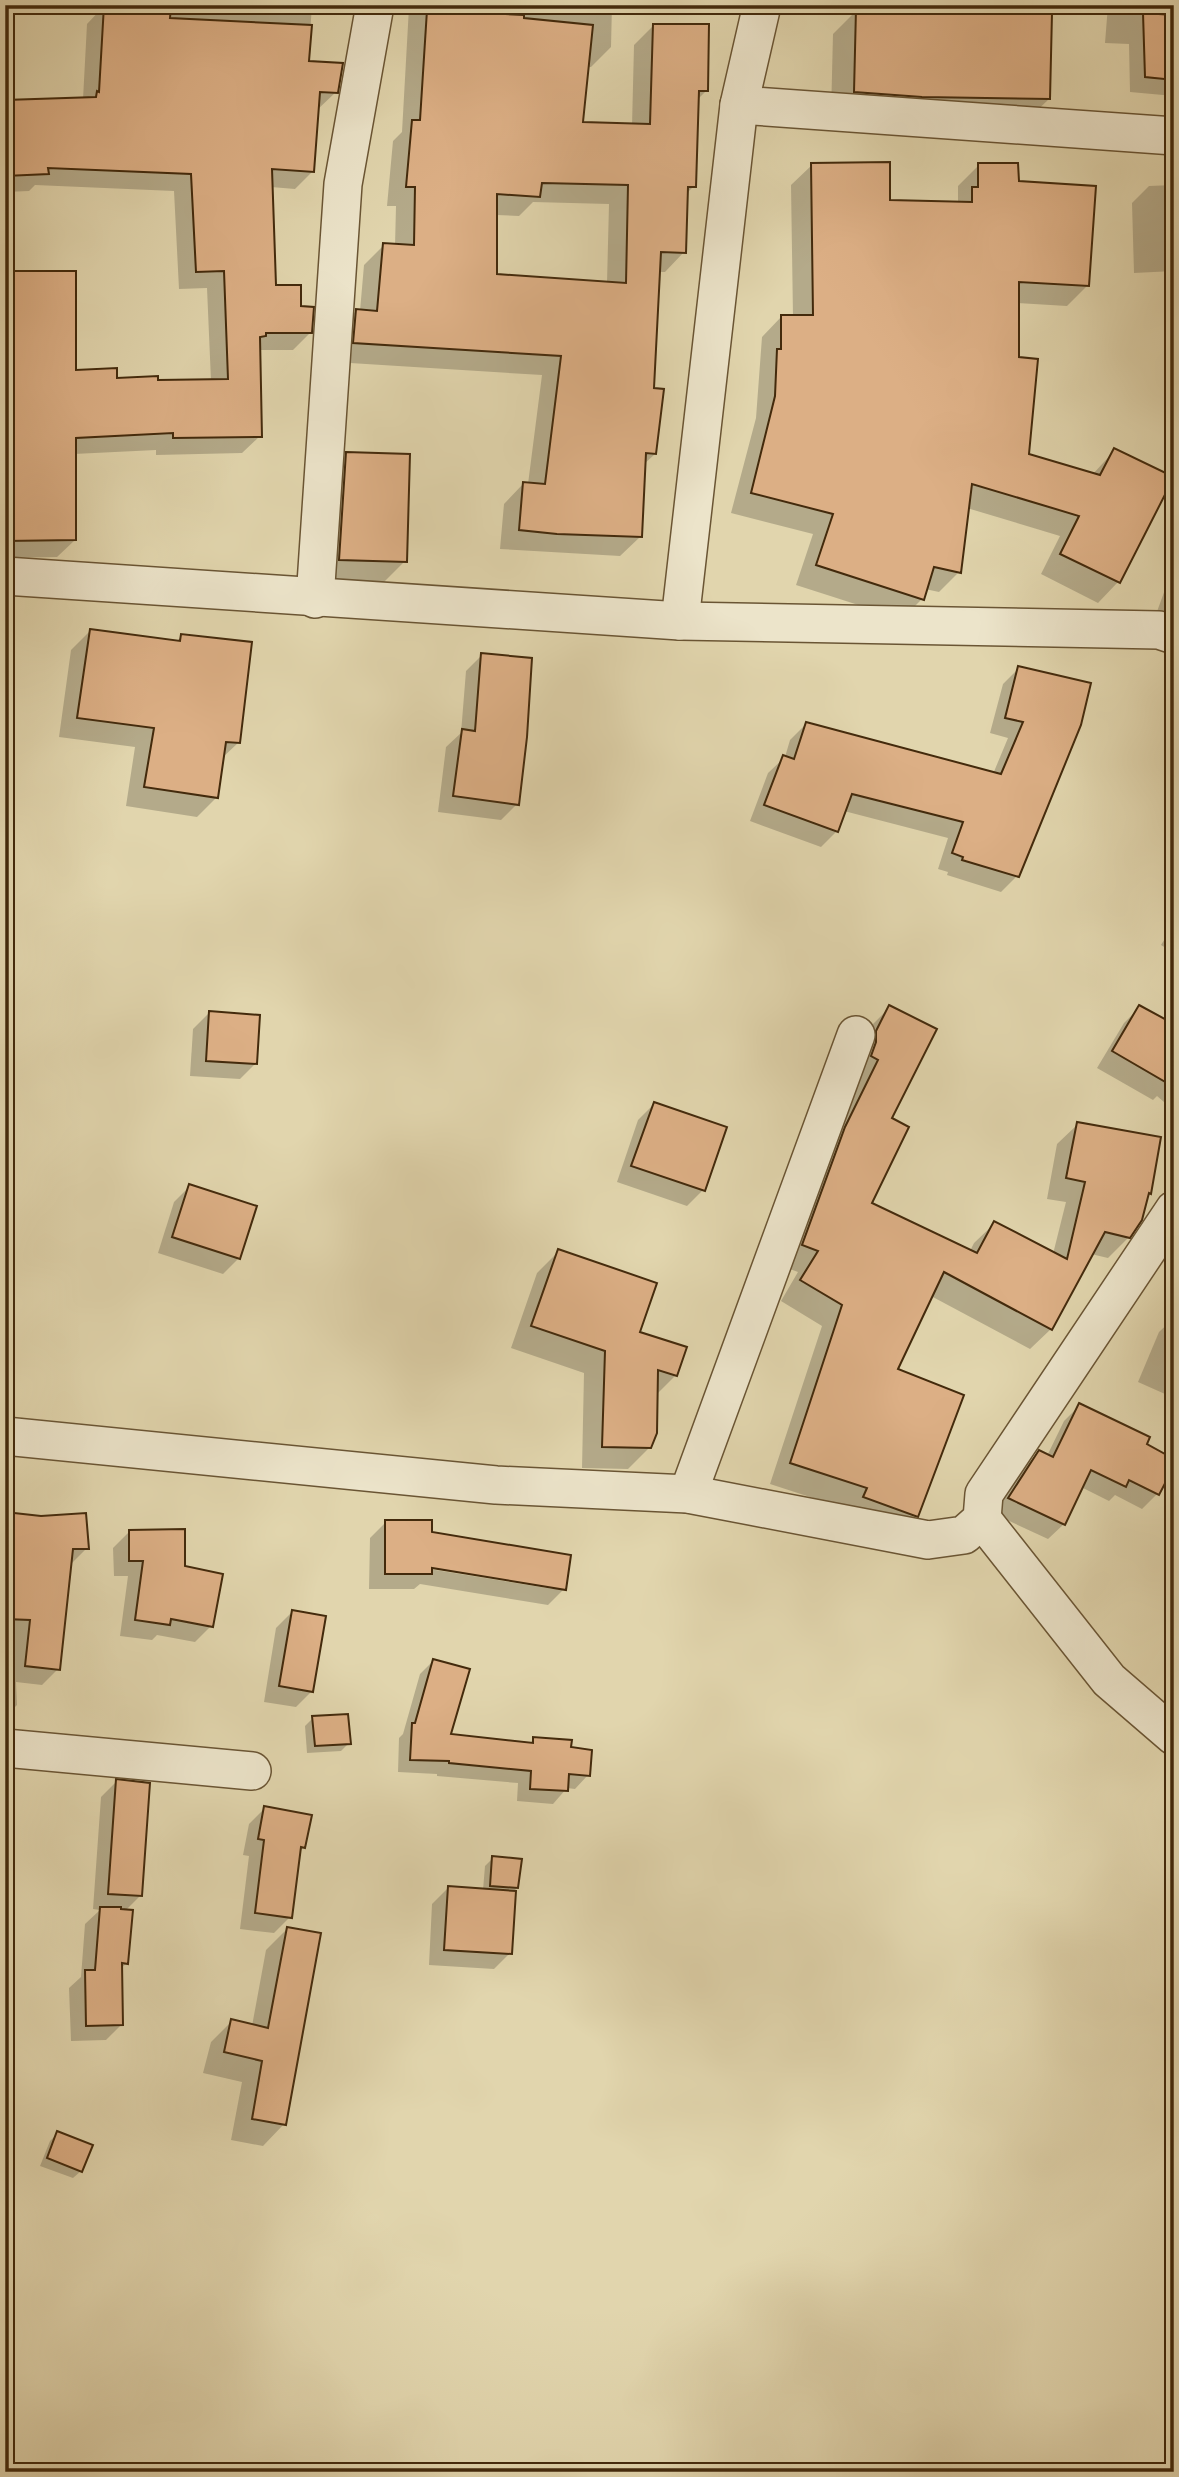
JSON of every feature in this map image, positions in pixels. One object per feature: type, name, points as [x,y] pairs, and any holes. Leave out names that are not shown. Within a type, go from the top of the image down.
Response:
[{"type":"street","points":[[315,598],[343,184],[375,5]]},
{"type":"street","points":[[680,621],[739,105],[762,5]]},
{"type":"street","points":[[739,105],[1174,136]]},
{"type":"street","points":[[5,576],[680,621],[1159,630],[1174,635]]},
{"type":"street","points":[[688,1494],[856,1035]]},
{"type":"street","points":[[1174,1210],[984,1494],[982,1519],[1109,1680],[1174,1736]]},
{"type":"street","points":[[5,1436],[496,1485],[688,1494],[928,1540],[964,1535],[982,1519]]},
{"type":"street","points":[[5,1748],[251,1771]]},
{"type":"building","points":[[104,5],[171,7],[170,18],[312,25],[309,61],[343,63],[338,93],[320,92],[314,172],[272,169],[276,285],[301,285],[301,306],[314,307],[312,333],[266,333],[266,336],[260,337],[262,437],[173,438],[173,433],[76,438],[76,540],[5,541],[5,271],[76,271],[76,370],[117,368],[117,378],[158,376],[158,380],[228,379],[224,271],[196,272],[191,174],[48,168],[49,174],[5,176],[5,100],[96,97],[97,91],[99,92]]},
{"type":"building","points":[[856,9],[1052,13],[1050,99],[922,97],[854,92]]},
{"type":"building","points":[[427,10],[524,15],[524,18],[593,25],[583,122],[650,124],[653,24],[709,24],[708,91],[699,91],[696,187],[688,187],[686,253],[661,252],[654,388],[664,389],[656,454],[646,453],[642,537],[519,530],[523,482],[545,484],[561,356],[353,343],[356,309],[377,311],[383,243],[414,245],[415,187],[406,187],[412,120],[420,120]],"holes":[[[542,183],[628,185],[626,283],[497,274],[497,194],[540,197]]]},
{"type":"building","points":[[1143,13],[1174,15],[1174,80],[1145,77]]},
{"type":"building","points":[[890,162],[890,200],[972,202],[972,187],[978,187],[978,163],[1018,163],[1019,181],[1096,186],[1089,286],[1019,282],[1019,357],[1038,359],[1029,454],[1100,475],[1114,448],[1174,477],[1120,583],[1060,554],[1079,516],[972,484],[961,573],[934,567],[924,600],[816,565],[833,514],[751,493],[775,396],[777,349],[781,349],[781,315],[813,315],[811,163]]},
{"type":"building","points":[[346,452],[410,454],[407,562],[339,560]]},
{"type":"building","points":[[90,629],[180,641],[181,634],[252,642],[240,743],[226,742],[218,798],[144,787],[154,728],[77,718]]},
{"type":"building","points":[[481,653],[532,658],[519,805],[453,796],[462,729],[475,731]]},
{"type":"building","points":[[1018,666],[1091,683],[1081,725],[1019,877],[962,860],[963,857],[952,853],[963,822],[852,794],[838,832],[764,805],[783,755],[794,759],[806,722],[1001,774],[1023,722],[1005,718]]},
{"type":"building","points":[[889,1005],[937,1029],[892,1118],[909,1127],[872,1203],[977,1253],[994,1221],[1067,1259],[1085,1182],[1066,1178],[1077,1122],[1161,1137],[1151,1194],[1149,1193],[1142,1220],[1130,1238],[1105,1232],[1052,1330],[944,1272],[898,1369],[964,1395],[918,1517],[863,1497],[867,1488],[790,1463],[842,1305],[800,1280],[818,1251],[802,1245],[845,1127],[878,1060],[871,1056],[876,1042],[876,1031]]},
{"type":"building","points":[[1139,1005],[1174,1024],[1174,1087],[1112,1051]]},
{"type":"building","points":[[209,1011],[260,1015],[257,1064],[206,1061]]},
{"type":"building","points":[[654,1102],[727,1127],[705,1191],[631,1166]]},
{"type":"building","points":[[189,1184],[257,1206],[240,1259],[172,1237]]},
{"type":"building","points":[[558,1249],[657,1283],[640,1332],[687,1347],[677,1376],[658,1370],[657,1433],[651,1448],[602,1447],[605,1351],[531,1326]]},
{"type":"building","points":[[1079,1403],[1150,1437],[1147,1444],[1174,1459],[1174,1466],[1159,1495],[1129,1480],[1126,1487],[1091,1470],[1065,1525],[1008,1498],[1039,1450],[1053,1457]]},
{"type":"building","points":[[5,1512],[41,1516],[86,1513],[89,1549],[73,1549],[60,1670],[25,1666],[30,1620],[5,1619]]},
{"type":"building","points":[[385,1520],[432,1520],[432,1532],[571,1555],[566,1590],[432,1568],[432,1574],[385,1574]]},
{"type":"building","points":[[185,1529],[185,1566],[223,1574],[213,1627],[171,1619],[170,1625],[135,1620],[143,1561],[129,1561],[129,1530]]},
{"type":"building","points":[[292,1610],[326,1616],[313,1692],[279,1686]]},
{"type":"building","points":[[433,1659],[470,1669],[451,1734],[533,1743],[533,1737],[572,1740],[571,1747],[592,1750],[590,1776],[569,1774],[568,1791],[530,1789],[531,1771],[449,1761],[410,1760],[412,1723],[415,1723]]},
{"type":"building","points":[[348,1714],[351,1744],[315,1746],[312,1716]]},
{"type":"building","points":[[116,1779],[150,1783],[142,1896],[108,1894]]},
{"type":"building","points":[[264,1806],[312,1815],[305,1848],[301,1847],[292,1918],[255,1913],[264,1840],[258,1839]]},
{"type":"building","points":[[492,1856],[522,1859],[518,1888],[490,1886]]},
{"type":"building","points":[[448,1886],[516,1891],[512,1954],[444,1950]]},
{"type":"building","points":[[100,1907],[133,1910],[128,1964],[122,1963],[123,2025],[86,2026],[85,1970],[95,1970]]},
{"type":"building","points":[[287,1927],[321,1933],[286,2125],[252,2119],[262,2061],[224,2052],[231,2019],[268,2028]]},
{"type":"building","points":[[57,2131],[93,2145],[82,2172],[47,2158]]}]
